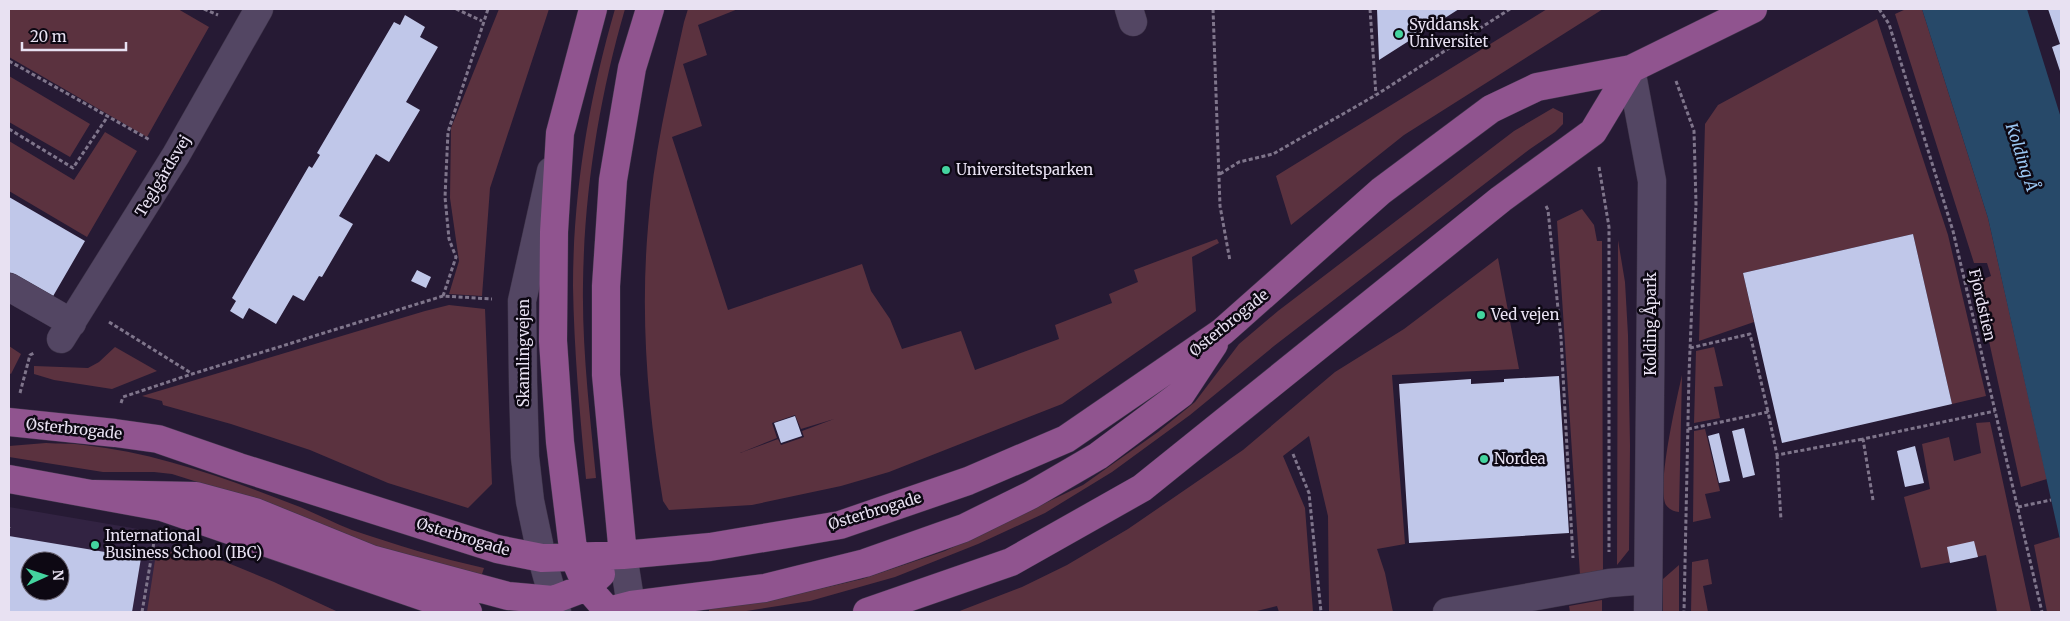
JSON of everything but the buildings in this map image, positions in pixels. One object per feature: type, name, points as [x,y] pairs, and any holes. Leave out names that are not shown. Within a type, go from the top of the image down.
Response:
[{"type":"main road","name":"Skamlingvejen","points":[[560,133],[593,9]]},
{"type":"main road","points":[[94,494],[196,496],[255,512],[371,559],[508,596],[555,606],[587,587],[623,555],[606,375],[606,286],[613,180],[632,68],[650,9]]},
{"type":"main road","name":"Østerbrogade","points":[[10,422],[158,439],[248,470],[497,549],[542,558],[623,555],[710,547],[840,525],[968,481],[1066,439],[1222,332],[1381,191],[1491,109],[1537,87],[1631,69],[1753,9]]},
{"type":"main road","points":[[867,612],[1011,562],[1142,488],[1501,198],[1593,132],[1631,69]]},
{"type":"main road","points":[[560,133],[554,232],[553,341],[560,442],[574,557],[587,587],[617,610],[764,588],[865,563],[964,528],[1031,495],[1098,456],[1181,394],[1222,332]]},
{"type":"main road","points":[[9,479],[162,507],[468,612]]},
{"type":"street","name":"Teglgårdsvej","points":[[72,322],[176,155],[259,9]]},
{"type":"street","name":"Kolding Åpark","points":[[1631,69],[1652,181],[1648,612]]},
{"type":"street","name":"Skamlingvejen","points":[[555,606],[542,558],[530,501],[525,457],[522,301],[560,133]]},
{"type":"street","points":[[9,287],[72,322]]},
{"type":"street","points":[[617,610],[623,555]]},
{"type":"street","points":[[1447,612],[1610,583],[1648,580]]},
{"type":"path","points":[[456,9],[462,10],[482,21]]},
{"type":"path","points":[[443,296],[456,257],[449,239],[445,197],[448,132],[482,21],[488,9]]},
{"type":"path","points":[[1213,9],[1220,206],[1230,261]]},
{"type":"path","points":[[1370,9],[1376,95]]},
{"type":"path","points":[[1220,174],[1239,162],[1273,154],[1376,95],[1510,9]]},
{"type":"path","name":"Fjordstien","points":[[1878,9],[1889,24],[1953,231],[2042,612]]},
{"type":"path","points":[[1665,52],[1694,132],[1696,204],[1690,348],[1684,612]]},
{"type":"path","points":[[9,61],[176,155]]},
{"type":"path","points":[[9,128],[73,168],[108,116]]},
{"type":"path","points":[[1593,132],[1609,227],[1610,583]]},
{"type":"path","points":[[1528,179],[1548,210],[1561,338],[1575,589]]},
{"type":"path","points":[[115,433],[123,397],[192,374],[443,296],[522,301]]},
{"type":"path","points":[[10,422],[30,355],[72,322],[192,374]]},
{"type":"path","points":[[1690,348],[1750,334],[1778,455],[1781,520]]},
{"type":"path","points":[[1778,455],[1995,411]]},
{"type":"path","points":[[1688,429],[1768,412]]},
{"type":"path","points":[[1863,438],[1873,500]]},
{"type":"path","points":[[1292,454],[1309,494],[1321,612]]},
{"type":"path","points":[[2018,507],[2051,500]]},
{"type":"path","points":[[142,612],[157,529]]},
{"type":"shaded area","points":[[9,9],[178,9],[209,27],[147,137],[9,57]]},
{"type":"shaded area","points":[[499,9],[549,9],[490,188],[482,296],[449,294],[459,261],[450,198],[451,128]]},
{"type":"shaded area","points":[[615,9],[625,9],[601,111],[586,215],[583,285],[584,334],[596,478],[586,479],[573,286],[576,216],[579,181],[590,111]]},
{"type":"shaded area","points":[[688,9],[738,9],[698,25],[707,55],[683,64],[702,126],[672,137],[728,310],[862,264],[871,291],[890,319],[902,349],[961,331],[975,370],[1059,339],[1055,325],[1112,303],[1109,294],[1138,282],[1134,270],[1217,239],[1219,243],[1192,257],[1196,311],[1062,404],[889,472],[841,486],[752,505],[669,510],[663,501],[653,433],[645,330],[646,261],[650,201],[658,149]],"holes":[[[795,415],[801,429],[834,419],[802,431],[804,437],[781,445],[778,439],[740,453],[777,438],[772,423]]]},
{"type":"shaded area","points":[[1547,9],[1603,9],[1404,135],[1291,225],[1276,176]]},
{"type":"shaded area","points":[[1906,9],[1922,9],[1988,218],[2047,479],[2021,487],[1976,282],[1991,276],[1987,263],[1974,263],[1895,14]]},
{"type":"shaded area","points":[[1877,19],[1948,235],[1986,396],[1952,404],[1913,234],[1743,273],[1754,322],[1699,341],[1705,124],[1718,105]]},
{"type":"shaded area","points":[[9,76],[90,124],[70,157],[9,122]]},
{"type":"shaded area","points":[[1553,108],[1563,113],[1563,124],[1555,132],[1530,149],[1274,346],[1190,415],[1112,472],[1045,513],[978,544],[895,577],[810,601],[740,612],[709,612],[709,609],[793,595],[862,579],[945,551],[1083,485],[1158,432],[1195,402],[1239,344],[1278,311],[1514,131]]},
{"type":"shaded area","points":[[105,132],[137,151],[87,237],[9,191],[9,141],[74,180]]},
{"type":"shaded area","points":[[1582,209],[1594,225],[1597,241],[1602,241],[1603,571],[1580,575],[1557,221]]},
{"type":"shaded area","points":[[1618,240],[1625,282],[1630,446],[1629,550],[1617,565]]},
{"type":"shaded area","points":[[1498,258],[1519,369],[1392,375],[1405,544],[1377,549],[1385,573],[1393,612],[1329,612],[1328,516],[1309,436],[1283,456],[1305,508],[1313,612],[1279,612],[1277,606],[1253,612],[957,612],[1022,587],[1067,565],[1128,529],[1243,450],[1335,372],[1404,329]]},
{"type":"shaded area","points":[[449,305],[485,309],[492,484],[468,508],[388,483],[310,450],[231,424],[163,405],[162,401],[142,396],[425,311]]},
{"type":"shaded area","points":[[9,346],[21,354],[11,374],[9,373]]},
{"type":"shaded area","points":[[115,347],[157,371],[112,389],[54,380],[34,374],[34,366],[88,368],[99,362]]},
{"type":"shaded area","points":[[1714,347],[1723,386],[1714,387],[1720,418],[1694,423],[1696,351]]},
{"type":"shaded area","points":[[1682,375],[1679,512],[1672,510],[1666,505],[1664,480],[1668,442]]},
{"type":"shaded area","points":[[1990,422],[2031,612],[1997,612],[1986,555],[1921,568],[1904,497],[1930,489],[1922,444],[1949,437],[1954,461],[1981,453],[1976,423]]},
{"type":"shaded area","points":[[1705,429],[1720,491],[1705,494],[1711,518],[1693,522],[1694,431]]},
{"type":"shaded area","points":[[46,443],[79,444],[139,454],[167,461],[248,487],[352,530],[418,551],[484,568],[481,577],[384,550],[292,512],[172,474],[103,472],[9,457],[9,446]]},
{"type":"shaded area","name":"International Business School (IBC)","points":[[9,507],[144,530],[339,612],[9,612]]},
{"type":"shaded area","points":[[2060,537],[2061,612],[2047,612],[2034,545]]},
{"type":"shaded area","points":[[157,547],[197,561],[199,551],[274,582],[338,612],[147,612]]},
{"type":"shaded area","points":[[1708,559],[1712,584],[1703,586],[1708,612],[1691,612],[1692,562]]},
{"type":"shaded area","points":[[1679,565],[1679,612],[1663,612],[1663,579]]},
{"type":"shaded area","points":[[1602,600],[1602,612],[1570,612],[1569,606]]},
{"type":"water","name":"Kolding Å","points":[[1922,9],[2027,9],[2061,118],[2061,544],[1988,218]]},
{"type":"place","name":"Syddansk Universitet","points":[[1399,34]]},
{"type":"place","name":"Universitetsparken","points":[[946,170]]},
{"type":"place","name":"Ved vejen","points":[[1481,315]]},
{"type":"place","name":"Nordea","points":[[1484,459]]},
{"type":"place","name":"International Business School (IBC)","points":[[95,545]]}]
